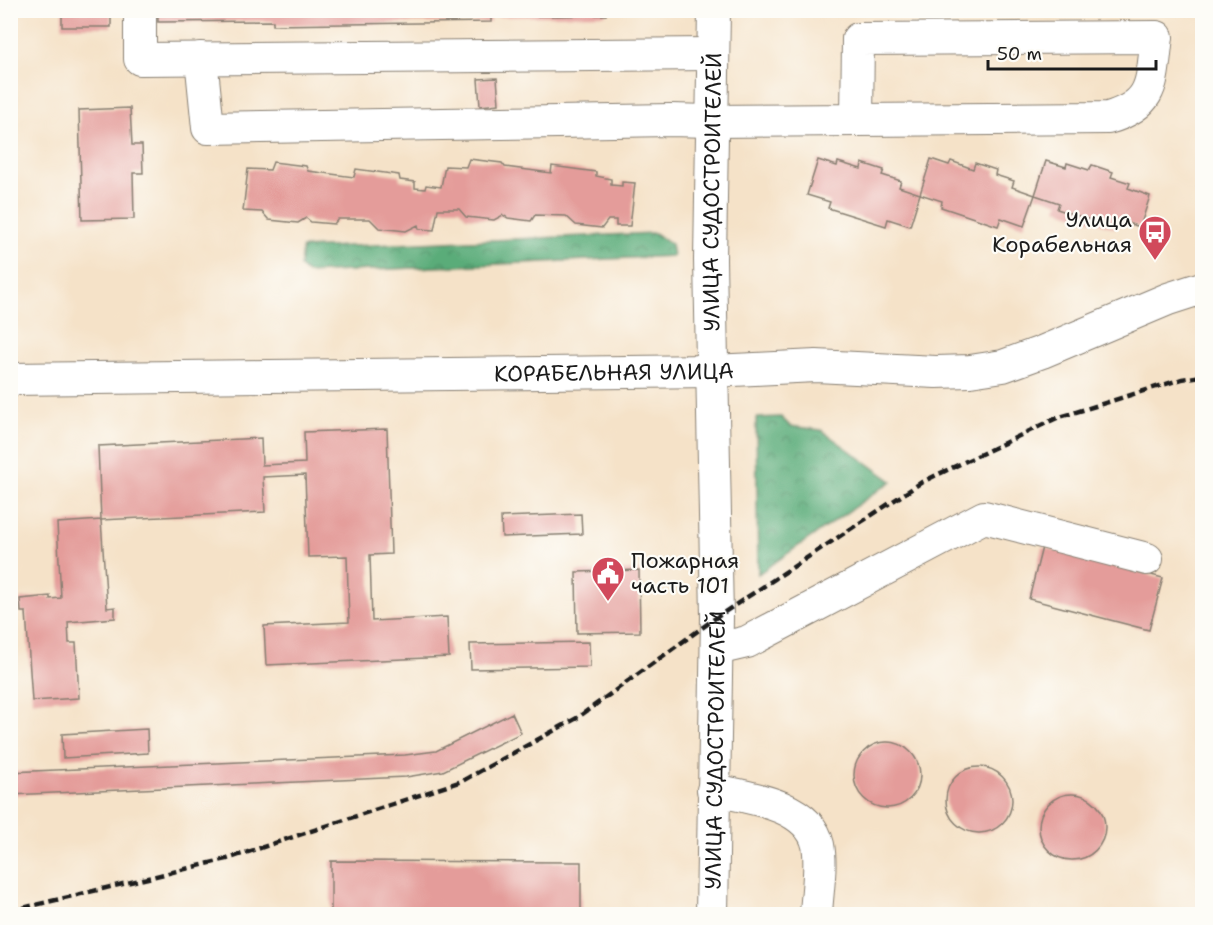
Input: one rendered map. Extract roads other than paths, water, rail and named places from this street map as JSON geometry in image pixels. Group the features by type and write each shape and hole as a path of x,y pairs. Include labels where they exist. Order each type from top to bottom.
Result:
{"street":[{"path":"140,10 140,59 713,54"},
{"name":"УЛИЦА СУДОСТРОИТЕЛЕЙ","path":"712,915 717,649 710,260 714,10"},
{"path":"201,58 208,128 670,120 711,121 857,120 1108,118 1127,112 1142,101 1152,75 1157,38 858,39 857,120"},
{"name":"КОРАБЕЛЬНАЯ УЛИЦА","path":"10,379 712,371 816,366 936,372 970,371 1003,366 1168,299 1203,288"},
{"path":"717,649 747,642 984,517 1147,559"},
{"path":"713,790 744,796 791,811 812,830 818,845 816,915"}],"railway":[{"path":"10,911 227,859 462,781 577,718 717,617 922,482 1057,418 1182,379 1202,376"}],"place":[{"name":"Улица Корабельная","path":"1155,261"},
{"name":"Пожарная часть 101","path":"608,602"}]}
